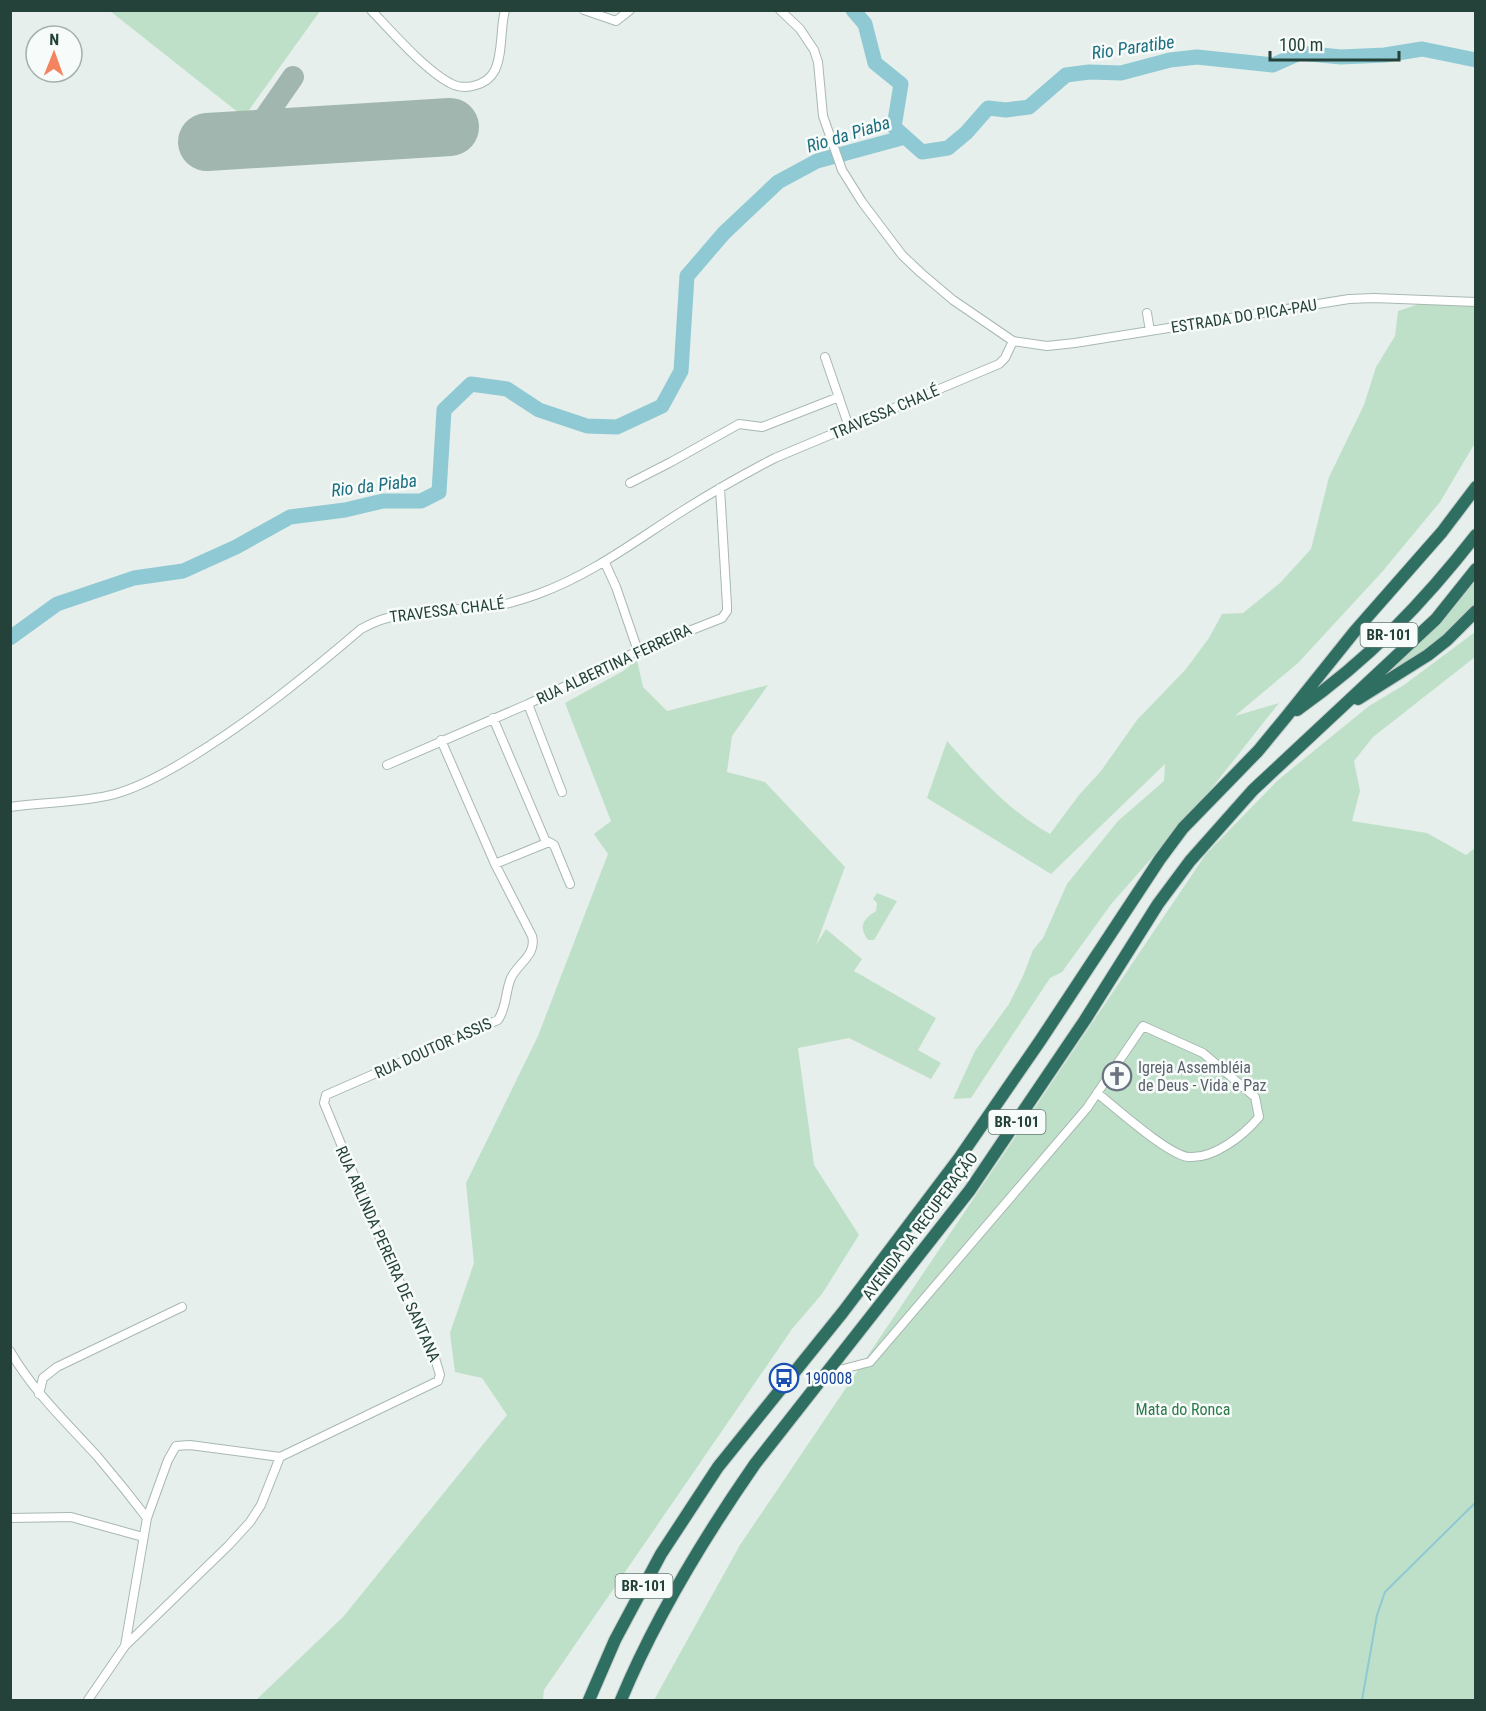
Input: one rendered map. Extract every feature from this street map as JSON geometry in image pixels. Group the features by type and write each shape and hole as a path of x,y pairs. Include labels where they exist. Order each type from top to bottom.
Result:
{"highway":[{"path":"1286,717 1355,631 1442,532 1476,487"},
{"name":"BR-101","path":"589,1701 621,1627 661,1554 711,1478 741,1437 850,1304 960,1157 1040,1041 1136,893 1183,828 1258,751 1286,717 1336,682 1372,651 1422,599 1476,535"},
{"name":"BR-101","path":"1341,708 1436,619 1476,569"},
{"path":"1341,708 1428,655 1476,611"},
{"name":"AVENIDA DA RECUPERAÇÃO","path":"621,1701 644,1648 691,1560 755,1464 970,1190 1085,1020 1158,904 1190,861 1253,789 1341,708"}],"street":[{"path":"371,10 430,68 452,85 463,86 474,86 483,82 495,70 505,10"},
{"path":"584,10 616,21 630,10"},
{"path":"780,10 800,29 814,50 818,62 823,116 832,145 842,170 862,202 902,255 915,267 953,300 1013,341"},
{"name":"ESTRADA DO PICA-PAU","path":"1013,341 1047,346 1349,299 1476,302"},
{"path":"1147,313 1150,331"},
{"name":"TRAVESSA CHALÉ","path":"10,807 81,800 115,794 140,785 233,731 361,629 375,621 411,612 495,606 520,601 542,592 605,563 741,475 775,458 999,364 1005,358 1013,341"},
{"path":"825,357 849,427"},
{"path":"630,483 739,424 762,427 839,397"},
{"name":"RUA ALBERTINA FERREIRA","path":"387,765 528,704 638,651 725,615 727,605 720,488"},
{"path":"605,563 616,587 638,651"},
{"path":"528,704 562,792"},
{"path":"493,718 548,842 554,845 570,884"},
{"path":"441,740 495,864 548,842"},
{"name":"RUA DOUTOR ASSIS","path":"336,1091 498,1020 503,1013 512,977 530,955 533,947 532,936 495,864"},
{"path":"828,1373 870,1362 1087,1108 1097,1093 1143,1026 1203,1053 1256,1097 1259,1117 1245,1133 1208,1155 1187,1158 1170,1150 1097,1093"},
{"name":"RUA ARLINDA PEREIRA DE SANTANA","path":"280,1457 432,1386 438,1381 440,1375 434,1356 386,1253 324,1106 324,1098 336,1091"},
{"path":"39,1394 43,1378 57,1367 182,1307"},
{"path":"10,1351 39,1394 102,1462 147,1518"},
{"path":"88,1701 125,1646 230,1545 250,1522 261,1505 280,1457 181,1444 172,1449 147,1518 125,1646"},
{"path":"10,1518 71,1517 143,1538"}],"green space":[{"path":"110,11 320,11 244,117"},
{"path":"1419,304 1475,306 1475,443 1440,502 1382,572 1298,663 1235,716 1279,703 1196,808 1112,903 1062,972 1050,978 971,1098 953,1099 975,1051 1009,1004 1033,950 1043,938 1067,884 1118,821 1164,781 1165,764 1051,874 927,798 947,741 982,780 1008,804 1050,834 1079,795 1101,771 1137,720 1186,669 1209,638 1222,614 1243,613 1280,583 1311,549 1329,477 1364,405 1376,367 1395,336 1398,311"},
{"path":"1475,576 1475,606 1443,640 1378,683 1421,640"},
{"name":"Mata do Ronca","path":"1475,632 1475,657 1373,737 1354,761 1360,791 1352,821 1427,833 1466,855 1475,848 1475,1700 654,1700 740,1545 1206,854 1278,780 1369,706 1404,685"},
{"path":"637,660 643,687 667,711 768,685 732,736 727,772 765,782 845,867 816,945 826,929 862,959 854,971 936,1018 918,1050 941,1063 931,1079 849,1038 798,1048 814,1165 859,1235 822,1294 792,1329 544,1690 543,1700 256,1700 343,1617 507,1415 482,1378 455,1372 450,1333 474,1263 466,1183 538,1036 608,854 594,834 611,821 565,703 623,671"},
{"path":"877,893 897,901 874,940 868,940 863,931 863,924 876,911 877,903 873,899"}],"waterway":[{"name":"Rio Paratibe","path":"853,10 865,24 875,63 901,84 894,127 922,152 948,148 966,133 988,108 1006,110 1029,107 1066,75 1089,72 1121,73 1170,60 1197,57 1273,65 1300,53 1341,57 1385,55 1422,49 1476,60"},
{"name":"Rio da Piaba","path":"10,638 57,604 134,578 183,571 236,547 290,517 345,510 383,501 421,501 439,492 444,410 471,384 507,389 539,410 587,426 617,427 662,406 681,371 687,276 724,233 778,182 817,161 905,137"},
{"path":"1362,1700 1377,1615 1385,1592 1476,1502"}],"taxiway":[{"path":"258,139 257,129 293,77"}],"runway":[{"path":"207,142 450,127"}],"place":[{"name":"Igreja Assembléia de Deus - Vida e Paz","path":"1117,1076"},
{"name":"190008","path":"784,1378"}]}
